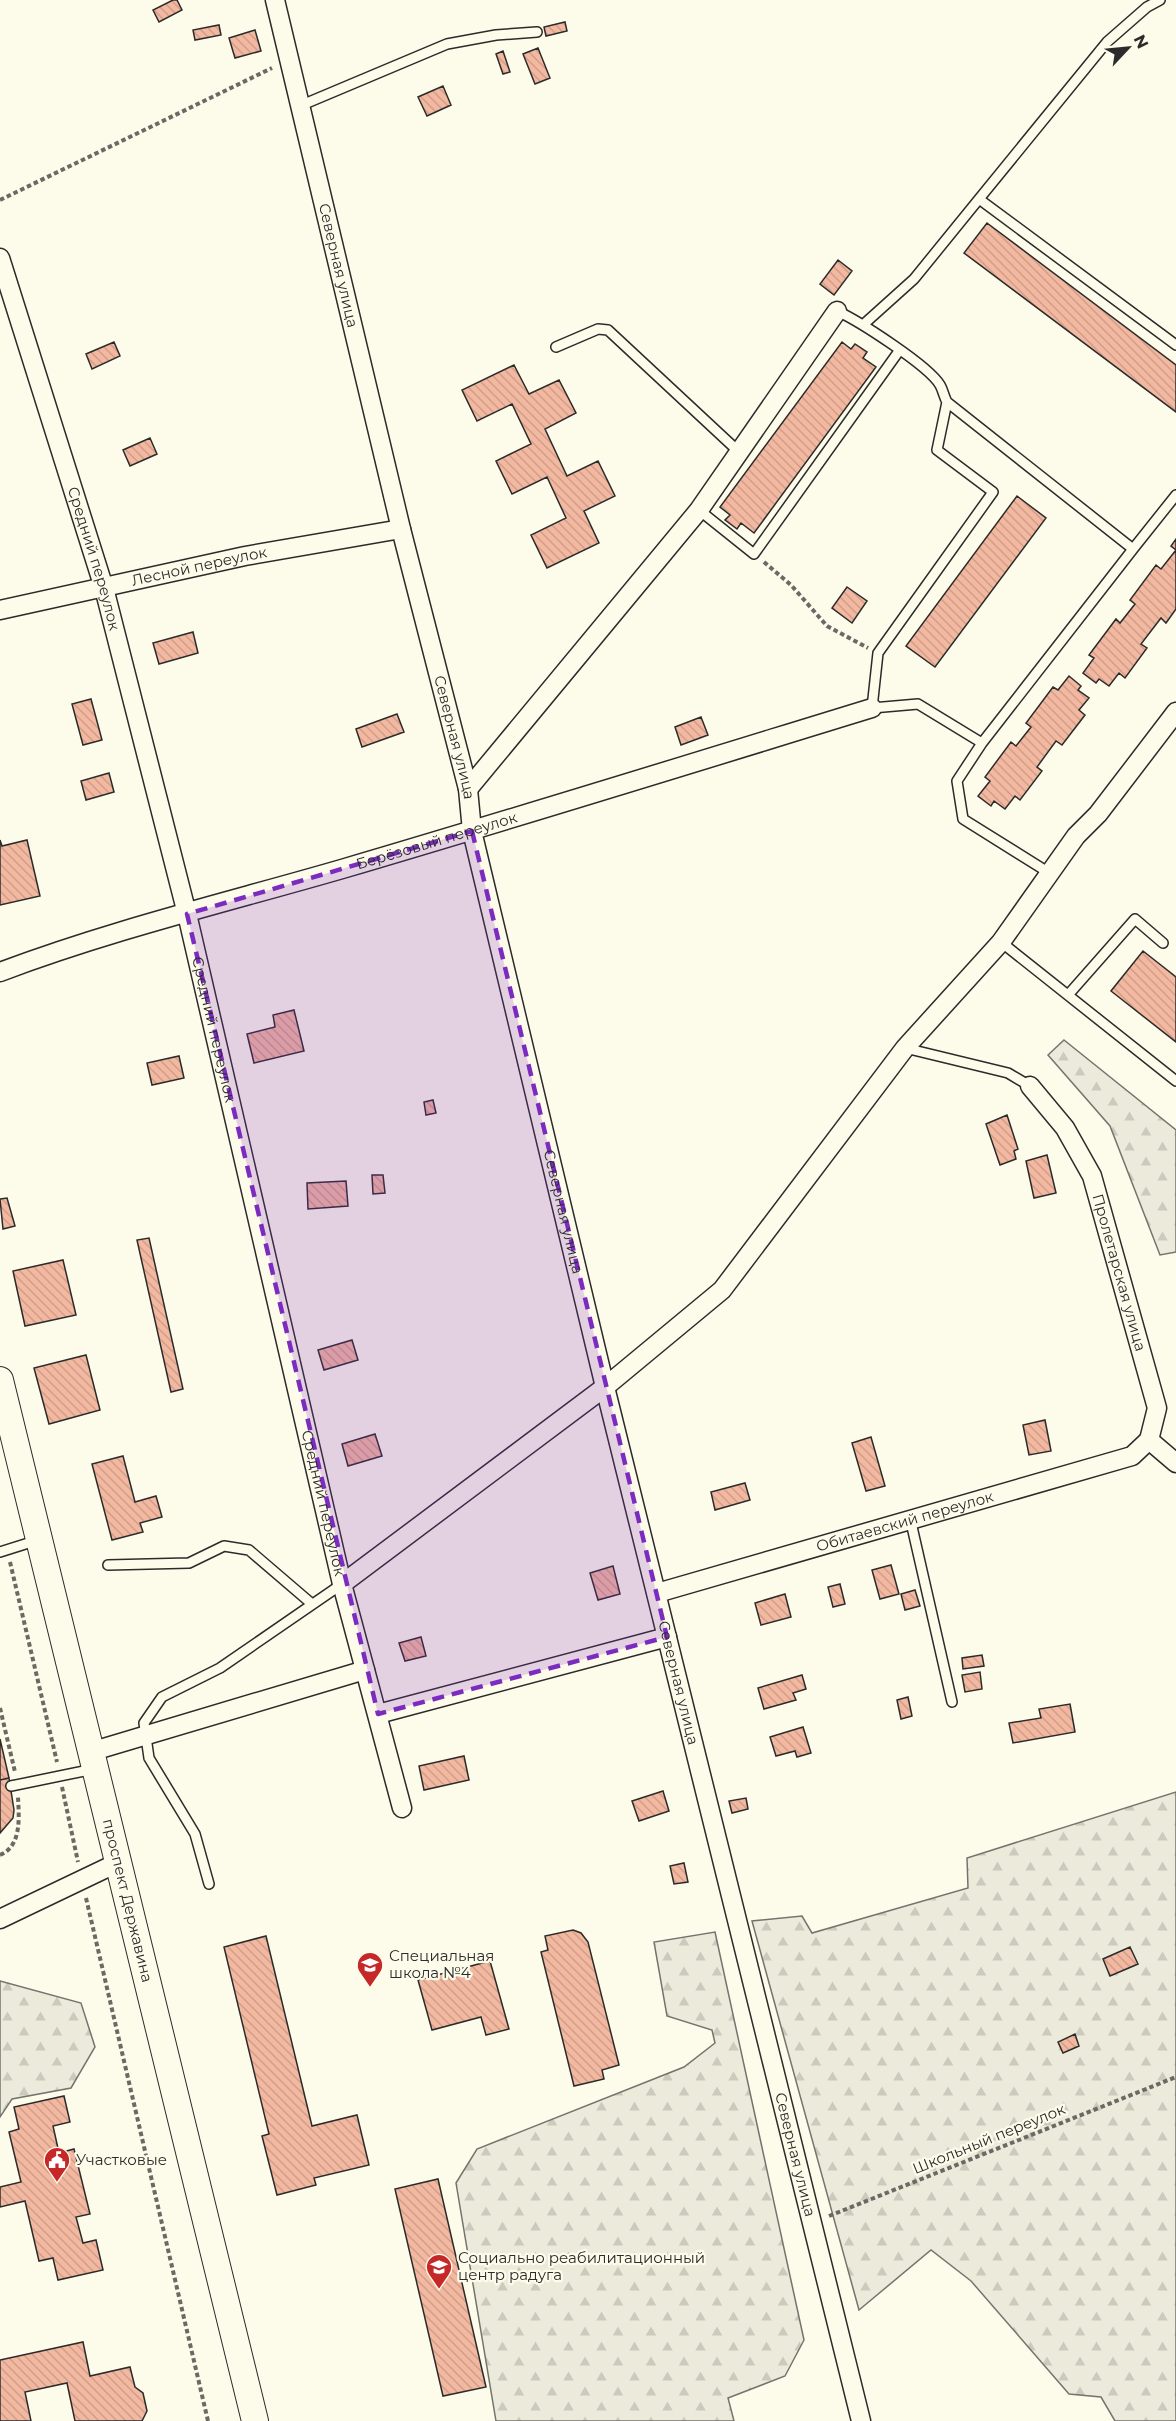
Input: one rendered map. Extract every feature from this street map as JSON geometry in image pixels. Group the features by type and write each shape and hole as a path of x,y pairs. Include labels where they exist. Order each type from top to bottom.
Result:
{"main road":[{"name":"проспект Державина","path":"0,1380 255,2421"}],"street":[{"name":"Северная улица","path":"276,0 401,529 468,789 472,831 605,1387 861,2421"},
{"name":"Средний переулок","path":"0,258 104,588 187,914 342,1584 402,1808"},
{"path":"468,789 699,510 837,311"},
{"name":"Лесной переулок","path":"0,610 245,556 401,529"},
{"name":"Берёзовый переулок","path":"0,972 72,945 472,831 872,708"},
{"path":"342,1584 605,1387 722,1290 905,1048 1001,942 1076,836 1098,814 1176,712"},
{"name":"Пролетарская улица","path":"1030,1086 1065,1128 1092,1176 1157,1408 1149,1440"},
{"path":"1149,1440 1176,1463"},
{"name":"Обитаевский переулок","path":"657,1593 910,1518 1132,1456 1149,1440"},
{"path":"378,1714 667,1637"},
{"path":"92,1760 145,1736 365,1670"},
{"path":"0,1919 117,1863"}],"lane":[{"path":"864,324 914,279 1107,42 1147,7 1160,0"},
{"path":"302,105 447,44 496,34 537,32"},
{"path":"979,199 1176,345"},
{"path":"837,311 864,324 939,383 947,402 1133,549"},
{"path":"556,347 598,329 608,330 738,451"},
{"path":"699,510 754,554 899,351"},
{"path":"947,402 937,450 993,492 878,653 872,708 918,704 982,743"},
{"path":"1051,874 963,819 957,781 982,743 1176,495"},
{"path":"1068,995 1136,919 1163,942"},
{"path":"1001,942 1176,1081"},
{"path":"905,1048 1008,1073 1030,1086"},
{"path":"910,1518 952,1702"},
{"path":"4,1551 38,1540"},
{"path":"108,1565 189,1563 224,1546 249,1550 312,1604"},
{"path":"209,1884 195,1834 149,1758 144,1723 162,1697 220,1668 342,1584"},
{"path":"11,1786 60,1776 92,1760"}],"path":[{"path":"0,200 291,59"},
{"path":"754,554 791,585 827,627 878,653"},
{"path":"4,1551 60,1776 79,1865"},
{"path":"86,1895 208,2421"},
{"name":"Школьный переулок","path":"812,2223 1176,2077"}],"highlighted area":[{"path":"472,831 667,1637 378,1714 187,914"}],"green space":[{"path":"1064,1040 1176,1130 1176,1252 1160,1255 1110,1126 1048,1055"},
{"path":"1176,1792 1176,2421 1115,2421 1101,2397 1069,2394 971,2281 931,2250 859,2310 752,1921 802,1916 812,1933 968,1888 967,1858"},
{"path":"715,1932 804,2340 785,2376 728,2398 734,2421 496,2421 456,2183 477,2149 684,2067 715,2043 712,2030 667,2016 654,1942"},
{"path":"0,1981 81,2003 95,2047 71,2088 12,2099 0,2117"}],"building":[{"path":"177,0 182,10 159,22 153,10"},
{"path":"565,22 567,31 546,36 544,27"},
{"path":"219,25 221,35 195,40 193,30"},
{"path":"255,30 261,51 235,58 229,38"},
{"path":"538,48 550,78 535,84 523,54"},
{"path":"503,51 510,72 503,74 496,54"},
{"path":"443,86 451,105 427,116 418,97"},
{"path":"987,223 1176,365 1176,412 964,253"},
{"path":"838,260 852,271 834,295 820,284"},
{"path":"114,342 120,356 92,369 86,354"},
{"path":"842,342 851,349 855,344 867,352 863,358 876,367 754,533 741,523 737,529 725,520 730,515 720,507"},
{"path":"514,365 529,394 559,380 576,413 545,429 567,476 598,461 615,496 584,511 599,543 547,568 531,535 566,518 547,477 512,494 496,461 531,444 512,404 477,421 462,390"},
{"path":"150,438 157,454 130,466 123,450"},
{"path":"1017,496 1046,518 935,667 906,646"},
{"path":"1176,539 1176,550 1171,546"},
{"path":"1176,550 1176,609 1166,623 1161,618 1141,644 1147,648 1125,678 1119,673 1109,686 1099,679 1096,683 1083,673 1094,658 1089,655 1116,619 1120,623 1135,604 1130,600 1156,565 1161,569"},
{"path":"847,587 867,601 852,623 832,608"},
{"path":"193,632 198,653 159,664 153,643"},
{"path":"1069,676 1081,686 1078,690 1089,698 1079,710 1085,715 1062,745 1056,741 1037,767 1042,771 1020,800 1015,796 1005,809 994,801 991,806 978,796 990,781 985,777 1011,742 1016,746 1031,727 1026,723 1053,687 1058,690"},
{"path":"91,699 102,740 83,745 72,704"},
{"path":"397,714 404,732 362,747 356,729"},
{"path":"701,717 708,735 681,745 675,727"},
{"path":"109,773 114,792 86,800 81,781"},
{"path":"0,840 2,846 27,840 40,896 0,905"},
{"path":"1143,951 1176,977 1176,1042 1111,991"},
{"path":"294,1010 304,1051 254,1063 247,1034 275,1027 273,1015"},
{"path":"179,1056 184,1078 152,1085 147,1063"},
{"path":"433,1100 436,1113 426,1115 424,1102"},
{"path":"1007,1115 1018,1149 1014,1151 1016,1159 1000,1165 986,1124"},
{"path":"1047,1155 1056,1193 1034,1198 1026,1161"},
{"path":"372,1175 383,1175 385,1193 373,1194"},
{"path":"346,1181 348,1206 308,1209 307,1183"},
{"path":"7,1198 15,1226 3,1229 0,1199"},
{"path":"149,1238 183,1389 171,1392 137,1240"},
{"path":"63,1260 76,1315 25,1326 13,1271"},
{"path":"352,1340 358,1360 324,1370 318,1350"},
{"path":"86,1355 100,1410 49,1424 34,1368"},
{"path":"1045,1420 1051,1451 1029,1455 1023,1425"},
{"path":"375,1434 382,1456 348,1466 342,1444"},
{"path":"871,1437 885,1486 866,1491 852,1443"},
{"path":"123,1456 135,1502 156,1496 162,1517 140,1523 143,1532 112,1540 92,1464"},
{"path":"745,1483 750,1500 715,1510 711,1492"},
{"path":"891,1565 899,1594 880,1599 872,1570"},
{"path":"613,1566 620,1594 598,1600 590,1573"},
{"path":"840,1584 845,1604 833,1607 828,1587"},
{"path":"915,1590 920,1606 905,1610 901,1594"},
{"path":"785,1594 791,1617 761,1625 755,1603"},
{"path":"421,1637 426,1656 405,1661 399,1643"},
{"path":"982,1655 984,1666 963,1669 962,1658"},
{"path":"980,1672 982,1689 965,1692 962,1675"},
{"path":"802,1675 806,1689 793,1693 796,1700 764,1709 758,1688"},
{"path":"908,1697 912,1716 901,1719 897,1700"},
{"path":"1070,1704 1075,1732 1013,1743 1009,1723 1041,1718 1039,1709"},
{"path":"803,1727 811,1753 797,1757 795,1751 776,1756 770,1737"},
{"path":"0,1739 9,1778 0,1780"},
{"path":"464,1756 469,1780 424,1790 419,1766"},
{"path":"9,1778 13,1818 0,1833 0,1780"},
{"path":"663,1791 669,1811 639,1821 632,1801"},
{"path":"746,1798 748,1809 732,1813 729,1801"},
{"path":"684,1863 688,1882 674,1884 670,1866"},
{"path":"573,1930 581,1933 588,1942 619,2065 602,2070 604,2079 574,2086 541,1952 548,1950 545,1936"},
{"path":"266,1936 312,2126 357,2115 369,2165 314,2178 316,2185 277,2195 262,2136 269,2134 224,1947"},
{"path":"1130,1947 1138,1964 1110,1976 1103,1959"},
{"path":"490,1961 509,2029 486,2035 481,2017 432,2030 418,1980"},
{"path":"1075,2034 1079,2046 1063,2053 1058,2042"},
{"path":"64,2096 70,2122 53,2126 59,2153 74,2149 90,2214 76,2217 83,2243 96,2240 103,2270 58,2280 53,2258 39,2261 25,2201 0,2207 0,2187 21,2182 9,2132 19,2129 14,2107"},
{"path":"438,2179 486,2387 443,2396 395,2189"},
{"path":"83,2342 90,2376 130,2367 135,2387 143,2393 147,2411 142,2421 75,2421 67,2383 25,2392 31,2421 0,2421 0,2360"}],"place":[{"name":"Специальная школа №4","path":"370,1988"},
{"name":"Участковые","path":"57,2183"},
{"name":"Социально реабилитационный центр радуга","path":"439,2290"}]}
